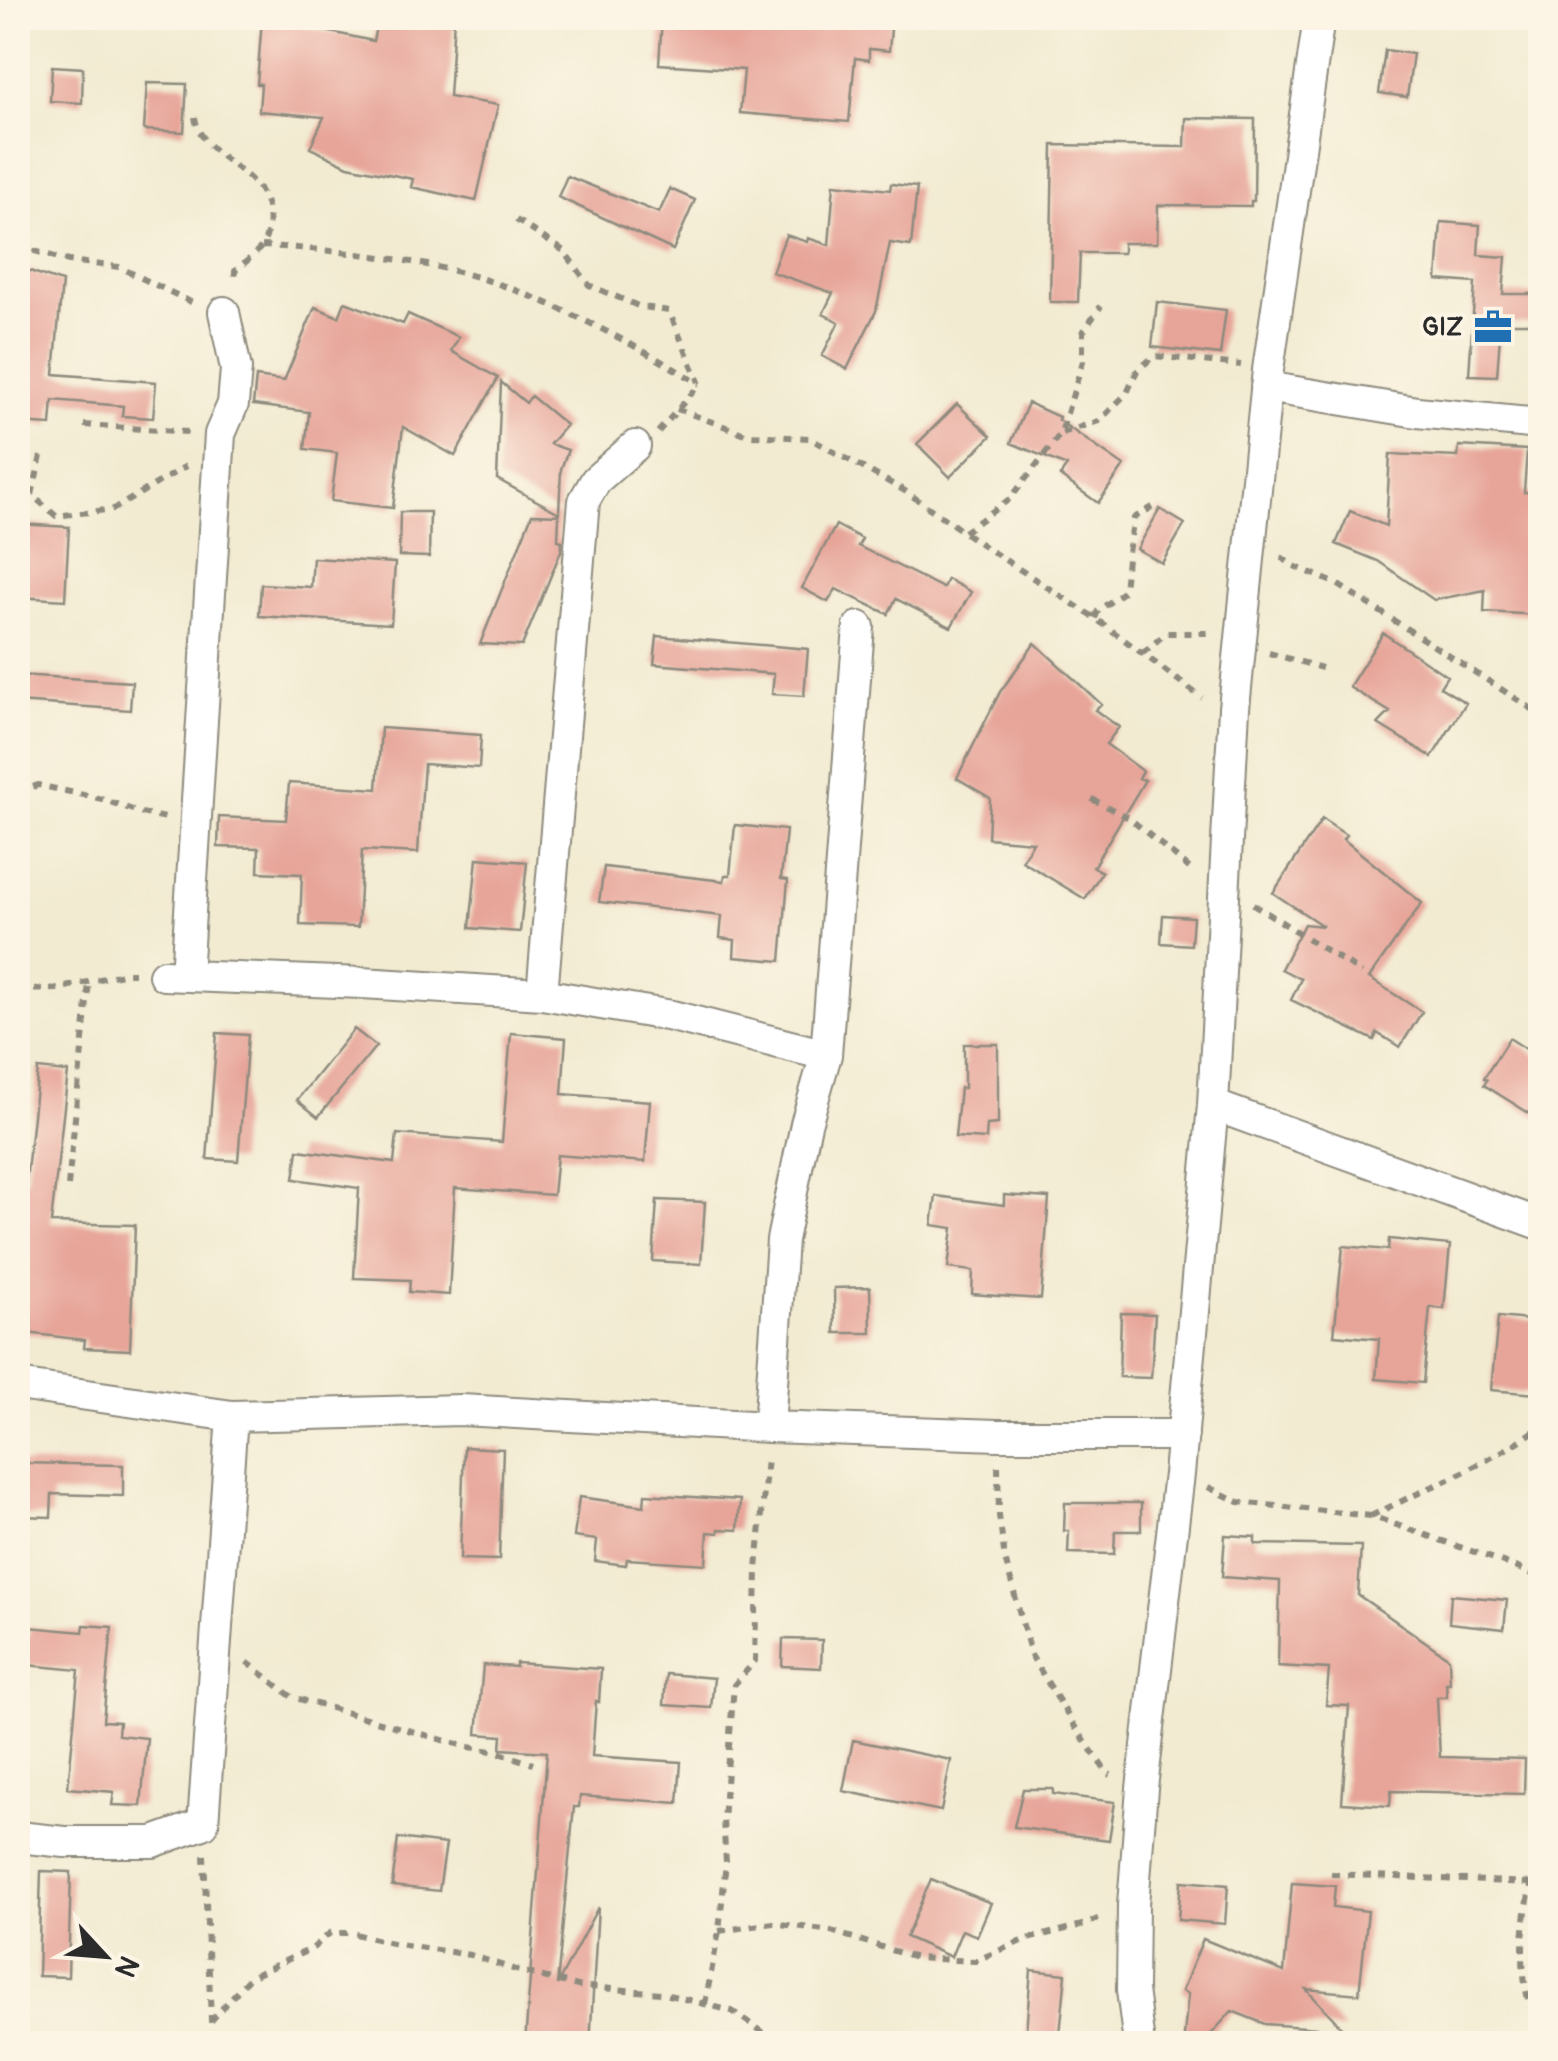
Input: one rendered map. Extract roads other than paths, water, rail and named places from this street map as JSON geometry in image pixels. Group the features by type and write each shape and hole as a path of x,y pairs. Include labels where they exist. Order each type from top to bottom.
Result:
{"street":[{"path":"1139,2044 1132,1990 1133,1905 1214,1105 1233,721 1267,378 1318,18"},
{"path":"224,312 236,370 233,404 220,438 196,816 175,975 542,994 672,1016 826,1055"},
{"path":"1267,378 1416,412 1540,424"},
{"path":"542,994 584,501 596,480 635,446"},
{"path":"770,1427 782,1240 806,1124 826,1055 859,627"},
{"path":"1214,1105 1540,1224"},
{"path":"18,1385 232,1416 461,1410 770,1427 998,1435 1182,1436"},
{"path":"18,1837 65,1842 153,1842 203,1824 232,1416"}],"place":[{"name":"GIZ","path":"1493,327"}]}
